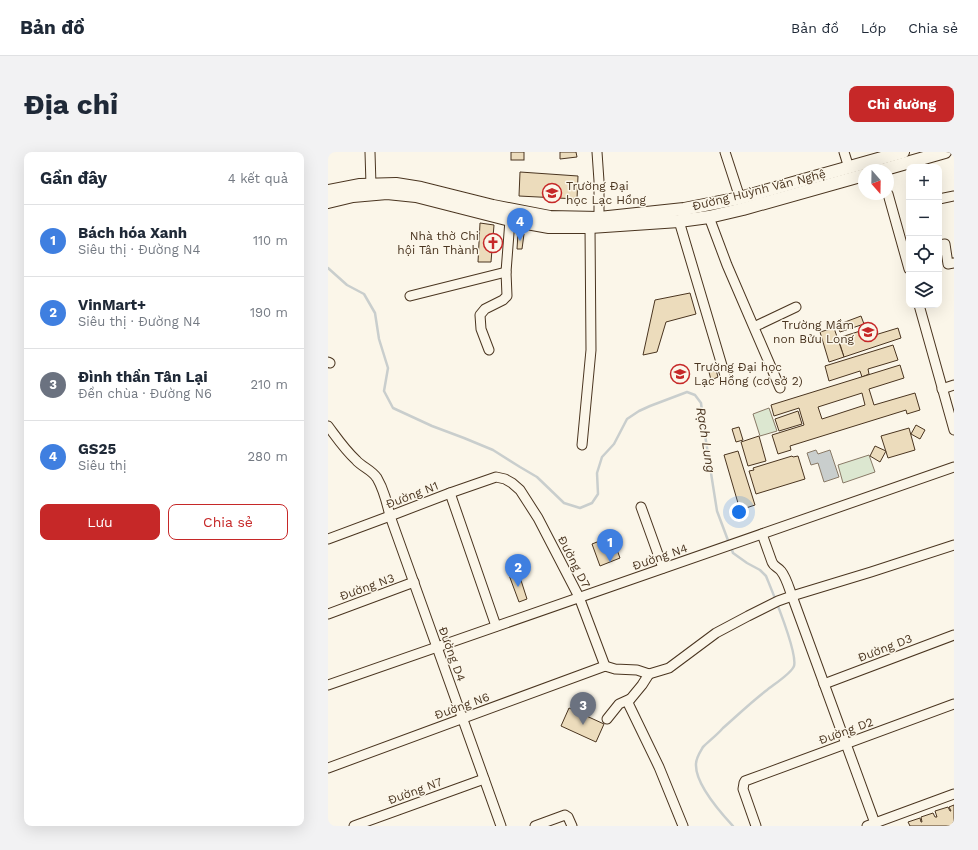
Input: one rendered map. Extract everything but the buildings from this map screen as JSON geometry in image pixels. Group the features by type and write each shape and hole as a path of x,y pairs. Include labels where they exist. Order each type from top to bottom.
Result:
{"main road":[{"name":"Đường Huỳnh Văn Nghệ","path":"883,164 903,152"},
{"name":"Đường Huỳnh Văn Nghệ","path":"889,164 945,152"},
{"name":"Đường Huỳnh Văn Nghệ","path":"328,191 360,185 396,184 421,188 550,222 684,209 740,198 849,168 858,167"},
{"name":"Đường Huỳnh Văn Nghệ","path":"328,202 354,196 387,193 416,196 510,220 550,222 590,228 679,221 709,217 858,177"}],"street":[{"path":"370,152 371,185"},
{"path":"597,152 599,181 598,218"},
{"path":"725,152 740,198"},
{"path":"844,152 849,168"},
{"path":"942,198 954,196"},
{"path":"890,200 906,248"},
{"path":"709,217 780,388"},
{"path":"489,350 481,329 480,315 485,308 504,300 507,296 506,272 510,220"},
{"path":"679,221 726,379"},
{"path":"582,445 591,350 590,228"},
{"path":"942,244 945,244 948,264 954,263"},
{"path":"410,296 506,272"},
{"path":"758,325 796,307"},
{"path":"920,308 954,430"},
{"path":"749,315 758,325 771,350"},
{"path":"942,389 954,385"},
{"name":"Đường D4","path":"328,426 356,461 372,472 383,489 390,516 501,826"},
{"name":"Đường N4","path":"328,684 954,467"},
{"name":"Đường N1","path":"328,538 496,477 504,479"},
{"name":"Đường D7","path":"504,479 512,483 520,490 538,518 579,597 605,666"},
{"path":"450,493 496,626"},
{"path":"640,507 663,568"},
{"path":"762,534 772,562 774,566 779,568 783,574 792,596 846,743 873,825 954,794"},
{"path":"605,666 614,669 637,670 649,674 669,668 716,633 775,602 954,545"},
{"name":"Đường N3","path":"328,614 414,582"},
{"name":"Đường D3","path":"824,684 954,635"},
{"name":"Đường N6","path":"328,768 605,666"},
{"path":"607,718 619,704 630,699 649,674"},
{"path":"630,699 628,702 629,706 659,768 683,826"},
{"name":"Đường D2","path":"756,826 743,789 746,781 954,704"},
{"name":"Đường N7","path":"354,826 484,779"},
{"path":"535,826 565,815 568,817 572,826"}],"green space":[{"path":"769,408 777,431 760,436 753,414"},
{"path":"869,455 875,472 843,483 838,465"}],"shaded area":[{"path":"816,450 818,454 830,450 839,477 824,482 818,463 811,465 807,453"}],"waterway":[{"name":"Rạch Lung","path":"328,268 347,285 364,294 375,313 379,339 388,368 384,391 393,408 432,426 493,450 537,477 564,503 580,508 592,503 598,494 597,473 602,457 614,444 627,419 650,406 687,392 695,395 701,403 717,511 729,543"},
{"name":"Rạch Lung","path":"731,547 733,553 760,570 766,576 784,621 794,659 793,669 755,699 723,728 703,747 697,757 697,772 704,788 715,805 733,826"}],"place":[{"name":"Trường Đại học Lạc Hồng","path":"552,193"},
{"name":"GS25","path":"520,241"},
{"name":"Nhà thờ Chi hội Tân Thành","path":"493,243"},
{"name":"Trường Mầm non Bửu Long","path":"868,332"},
{"name":"Trường Đại học Lạc Hồng (cơ sở 2)","path":"680,374"},
{"name":"Bách hóa Xanh","path":"610,562"},
{"name":"VinMart+","path":"518,587"},
{"name":"Đình thần Tân Lại","path":"583,725"}]}
